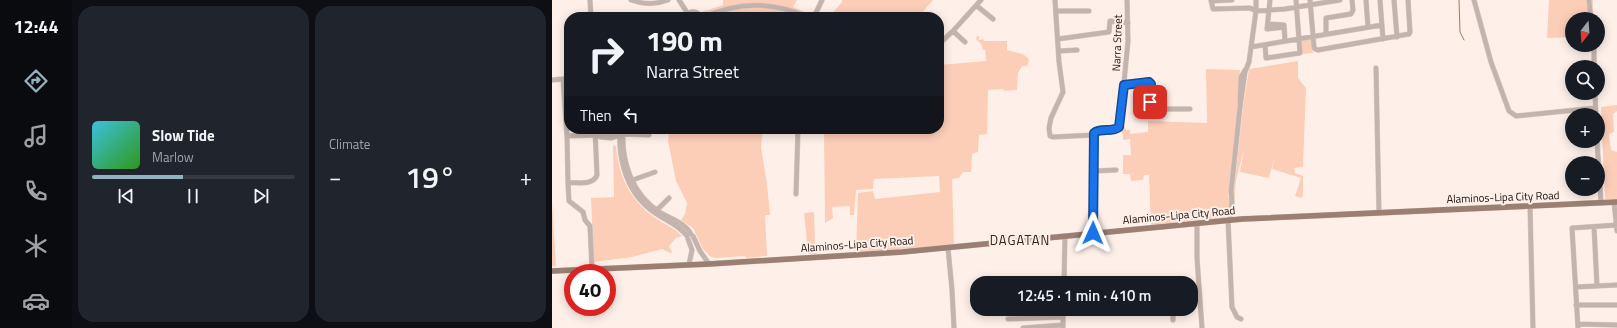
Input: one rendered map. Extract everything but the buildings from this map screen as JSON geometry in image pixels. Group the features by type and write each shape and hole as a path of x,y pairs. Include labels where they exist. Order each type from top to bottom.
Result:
{"main road":[{"name":"Alaminos-Lipa City Road","path":"616,268 709,264 948,248 1229,220 1615,202"},
{"name":"Alaminos-Lipa City Road","path":"552,271 564,270"}],"street":[{"path":"590,0 591,12"},
{"path":"631,0 649,4 661,3 668,0"},
{"path":"678,0 685,12"},
{"path":"816,12 822,0"},
{"path":"944,39 981,0"},
{"path":"1055,0 1063,92 1061,100 1051,118 1049,128 1050,136 1093,135 1093,233"},
{"name":"Narra Street","path":"1093,135 1099,130 1115,130 1119,127 1128,52 1127,0"},
{"path":"1232,0 1211,0 1213,10 1250,8 1256,11 1296,8 1313,2 1340,0"},
{"path":"1241,319 1237,317 1232,307 1229,220 1240,107 1251,47 1256,0"},
{"path":"1270,0 1268,24 1282,24 1284,27 1285,41"},
{"path":"1265,45 1266,58 1299,53 1296,0"},
{"path":"1326,34 1326,18 1351,14 1353,10 1352,0"},
{"path":"1366,0 1368,27"},
{"path":"1380,0 1383,39"},
{"path":"1394,0 1397,37"},
{"path":"1313,2 1312,36 1314,48 1318,50 1408,34 1410,32 1408,0"},
{"path":"1474,0 1491,62 1509,111 1516,116 1565,111"},
{"path":"1589,0 1590,12"},
{"path":"718,12 755,4 782,7 794,12"},
{"path":"977,6 993,19"},
{"path":"1056,11 1089,11"},
{"path":"1058,39 1109,32 1110,21 1128,23"},
{"path":"1251,47 1382,25"},
{"path":"953,31 965,42"},
{"path":"1059,51 1077,50"},
{"path":"1376,68 1379,212"},
{"path":"552,80 563,79 564,98"},
{"path":"1124,85 1148,81 1151,83 1150,95 1152,106 1159,108 1190,109"},
{"path":"1595,100 1595,108"},
{"path":"592,264 590,226 585,220 583,212 569,201 566,136 599,134"},
{"path":"649,135 621,134 624,157 630,181 656,212 682,224 690,238 709,264"},
{"path":"796,194 798,134"},
{"path":"568,183 590,182 595,179 597,175 596,135"},
{"path":"1597,148 1601,202"},
{"path":"1094,171 1116,170"},
{"path":"630,181 655,172"},
{"path":"656,212 669,198"},
{"path":"1615,202 1617,231"},
{"path":"1530,206 1533,328"},
{"path":"1197,223 1199,292 1202,328"},
{"path":"1617,225 1572,228 1578,326 1617,325"},
{"path":"1594,227 1597,286"},
{"path":"1064,276 1065,236"},
{"path":"689,264 692,253 690,238"},
{"path":"948,248 954,328"},
{"path":"1576,287 1617,285"},
{"path":"1576,305 1617,305"},
{"path":"1174,316 1174,320"},
{"path":"1008,319 1063,317 1063,327 1023,328"}],"shaded area":[{"path":"723,0 797,0 793,7 805,12 702,12 723,5"},
{"path":"842,0 933,0 922,12 833,12"},
{"path":"1549,0 1593,0 1592,12 1565,12 1565,37 1547,38"},
{"path":"977,36 979,36 979,40 983,38 984,41 1007,41 1007,50 1022,54 1029,60 1027,66 1022,66 1018,73 1017,90 988,90 987,134 979,135 978,152 972,154 971,172 963,172 959,178 952,179 954,245 857,252 858,193 873,191 875,199 940,192 939,176 874,179 873,189 856,190 854,215 850,215 850,206 832,207 833,218 825,223 824,134 944,134 944,65 986,61 985,50 983,50 981,44 976,39"},
{"path":"1311,39 1313,53 1302,54 1301,40"},
{"path":"1298,61 1298,78 1306,88 1303,167 1294,168 1295,173 1303,176 1303,196 1301,198 1295,196 1301,178 1272,169 1275,155 1269,178 1240,172 1244,149 1236,181 1233,216 1234,191 1243,106 1249,69"},
{"path":"1206,69 1240,70 1238,96 1239,105 1228,196 1230,200 1229,215 1224,218 1208,219 1206,215 1204,216 1204,219 1151,225 1149,175 1144,175 1143,180 1131,181 1130,174 1123,174 1123,155 1131,155 1130,139 1123,140 1123,134 1119,131 1125,127 1126,130 1130,130 1130,134 1148,132 1148,121 1207,123"},
{"path":"1617,105 1617,111 1613,114 1614,132 1609,134 1611,150 1617,152 1617,199 1605,199 1605,156 1603,156 1603,148 1605,148 1605,108 1601,107"},
{"path":"669,134 762,134 761,147 770,215 765,215 767,256 747,258 744,256 716,258 711,257 703,249 693,228 681,220 685,214 687,203 676,181 668,141"},
{"path":"613,145 616,146 619,167 623,177 638,203 657,219 676,230 682,236 676,238 669,246 672,252 670,253 662,249 632,257 594,262 591,198 614,197"},
{"path":"552,202 556,266 552,266"},
{"path":"814,212 815,245 817,254 808,254 804,213"}],"waterway":[{"path":"1459,0 1460,32 1464,40"}],"district":[{"name":"DAGATAN","path":"1020,240"}],"route":[{"path":"1093,233 1093,135 1099,130 1115,130 1119,127 1121,121 1124,85 1147,81 1150,82 1150,102"}]}
